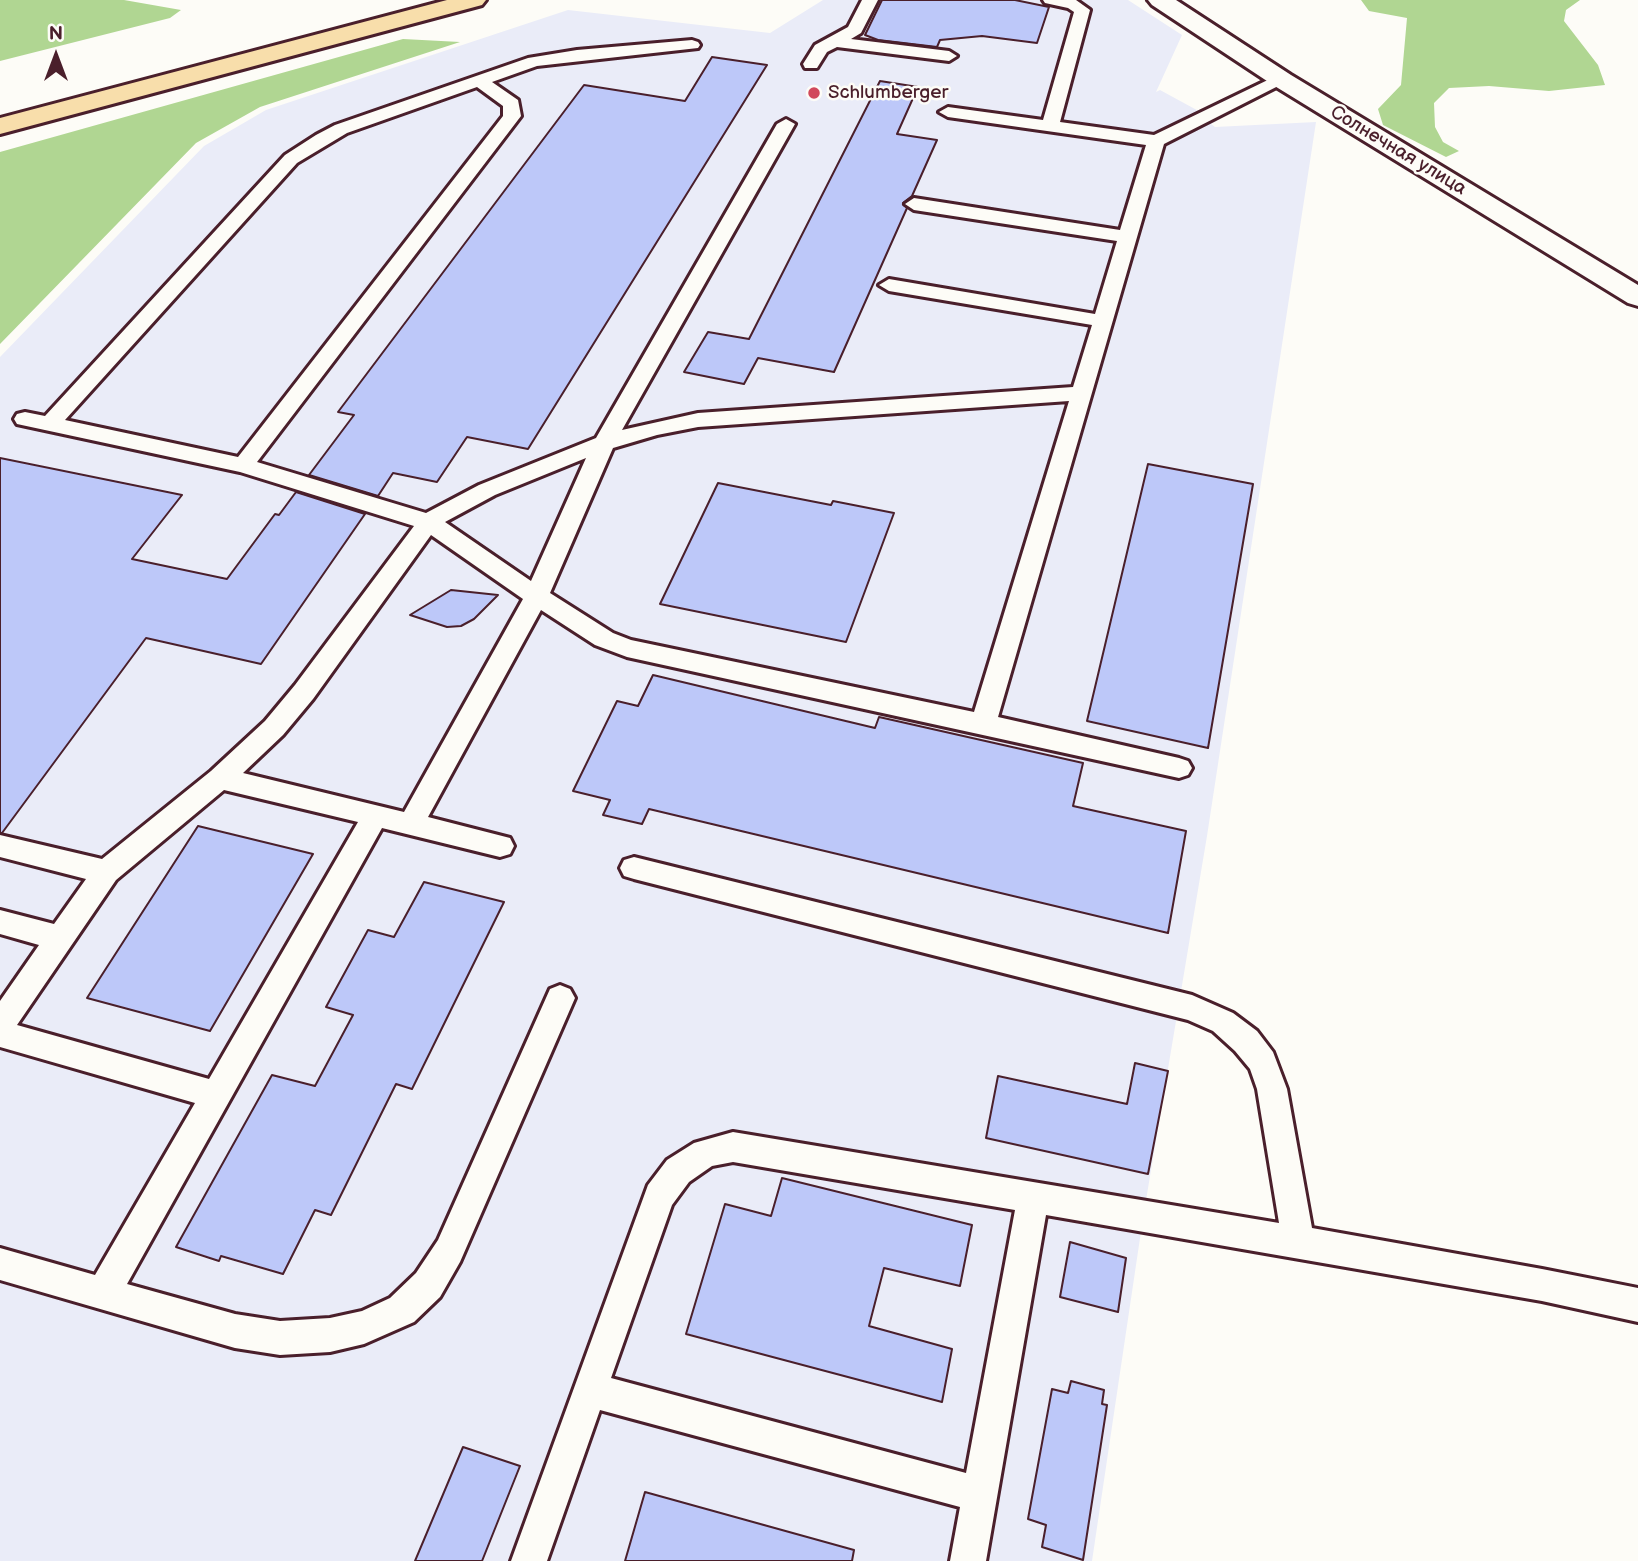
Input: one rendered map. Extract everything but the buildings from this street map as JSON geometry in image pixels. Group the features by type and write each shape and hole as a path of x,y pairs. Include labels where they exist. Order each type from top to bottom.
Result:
{"main road":[{"path":"0,126 474,0"}],"street":[{"name":"Солнечная улица","path":"1160,0 1282,80 1638,297"}],"lane":[{"path":"811,64 821,50 855,30 870,0"},
{"path":"1050,126 1082,14 1082,10 1073,4 1051,0"},
{"path":"836,42 948,56"},
{"path":"50,424 291,159 341,129 554,57 692,45"},
{"path":"948,112 1156,141 1282,80"},
{"path":"243,465 512,116 512,104 479,81"},
{"path":"410,825 537,595 604,443 786,124"},
{"path":"983,724 1156,141"},
{"path":"915,204 1128,237"},
{"path":"889,285 1103,321"},
{"path":"0,1025 106,872 220,778 274,728 304,692 429,522 461,502 604,443 655,428 698,420 1082,393"},
{"path":"24,419 243,465 429,522 485,563 604,639 626,648 1179,768"},
{"path":"220,778 500,846"},
{"path":"102,1295 375,817"},
{"path":"0,846 106,872"},
{"path":"634,868 1192,1008 1223,1022 1246,1041 1262,1062 1272,1089 1298,1242"},
{"path":"0,922 60,938"},
{"path":"0,1264 235,1331 280,1338 330,1335 353,1330 401,1310 428,1284 449,1251 560,998"},
{"path":"0,1034 216,1095"},
{"path":"530,1561 659,1196 678,1171 705,1153 733,1147 1542,1284 1638,1305"},
{"path":"968,1561 1033,1199"},
{"path":"590,1390 980,1495"}],"shaded area":[{"path":"823,0 1128,0 1182,35 1156,92 1160,90 1217,121 1211,124 1215,127 1316,122 1207,836 1143,1218 1092,1561 0,1561 0,357 204,146 266,110 568,10 770,33"}],"green space":[{"path":"0,0 124,0 181,10 170,18 0,61"},
{"path":"1361,0 1580,0 1566,10 1564,21 1598,65 1605,85 1549,91 1489,86 1449,88 1434,103 1435,127 1443,142 1459,151 1446,157 1383,125 1378,109 1401,85 1407,18 1369,11"},
{"path":"403,39 460,42 260,107 196,143 0,344 0,152"}],"place":[{"name":"Schlumberger","path":"814,93"}]}
